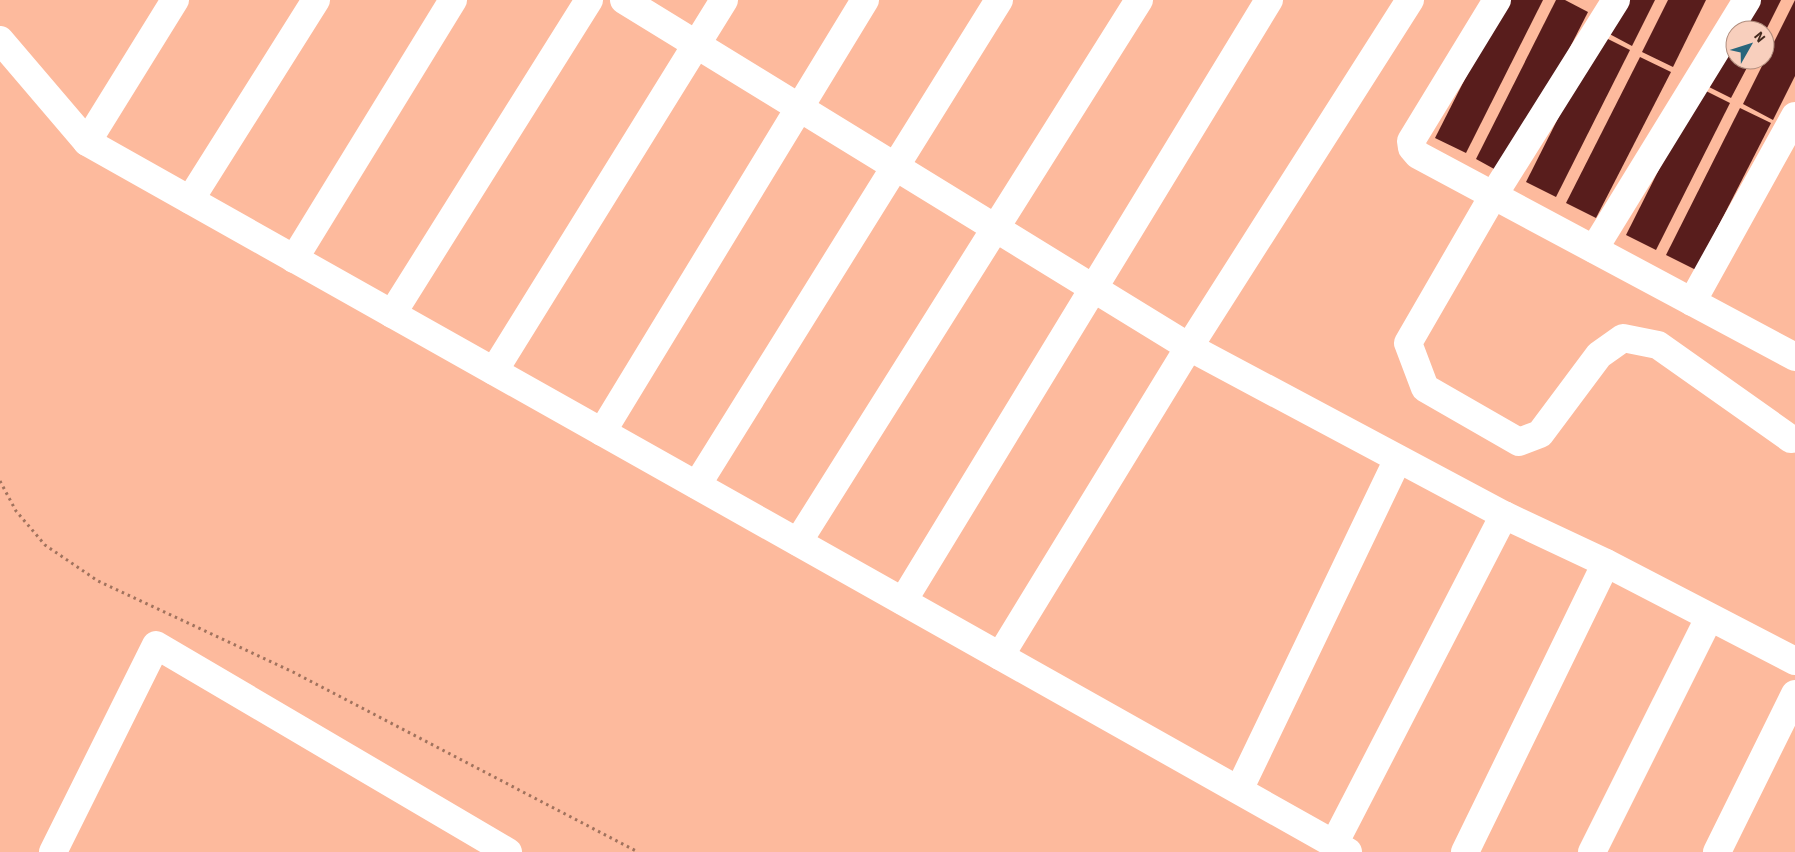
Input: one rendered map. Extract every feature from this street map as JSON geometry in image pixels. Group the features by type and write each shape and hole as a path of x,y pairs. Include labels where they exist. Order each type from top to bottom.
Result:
{"street":[{"path":"87,142 175,0"},
{"path":"190,200 316,0"},
{"path":"294,259 453,0"},
{"path":"392,314 589,0"},
{"path":"624,0 1189,347 1504,515 1606,563 1795,661"},
{"path":"494,371 724,0"},
{"path":"602,432 865,0"},
{"path":"697,485 999,0"},
{"path":"798,542 1139,0"},
{"path":"903,601 1269,0"},
{"path":"1000,656 1189,347 1410,0"},
{"path":"1497,0 1411,141 1412,148 1418,155 1493,196 1795,357"},
{"path":"1594,249 1747,0"},
{"path":"1607,3 1408,343 1425,388 1519,442 1540,434 1599,355 1624,338 1658,345 1791,439"},
{"path":"0,40 87,142 1341,848 1504,515"},
{"path":"1692,302 1795,116"},
{"path":"1239,790 1398,459"},
{"path":"1465,852 1606,563"},
{"path":"1592,852 1709,618"},
{"path":"54,852 156,645 508,852"},
{"path":"1717,852 1795,694"}],"path":[{"path":"0,481 16,510 45,545 98,581 293,672 638,852"}],"building":[{"path":"1505,0 1543,0 1466,153 1435,138"},
{"path":"1556,0 1565,0 1588,12 1505,175 1476,159"},
{"path":"1617,0 1655,0 1632,46 1602,30"},
{"path":"1668,0 1706,0 1673,67 1642,52"},
{"path":"1743,0 1781,0 1771,20 1733,20"},
{"path":"1795,0 1795,76 1773,120 1743,104 1760,70 1775,70 1775,40"},
{"path":"1600,35 1630,50 1556,197 1526,182"},
{"path":"1725,36 1725,70 1746,70 1731,98 1701,83"},
{"path":"1640,57 1671,72 1596,218 1566,203"},
{"path":"1700,88 1730,103 1656,250 1626,235"},
{"path":"1740,108 1771,123 1696,270 1666,255"}]}
